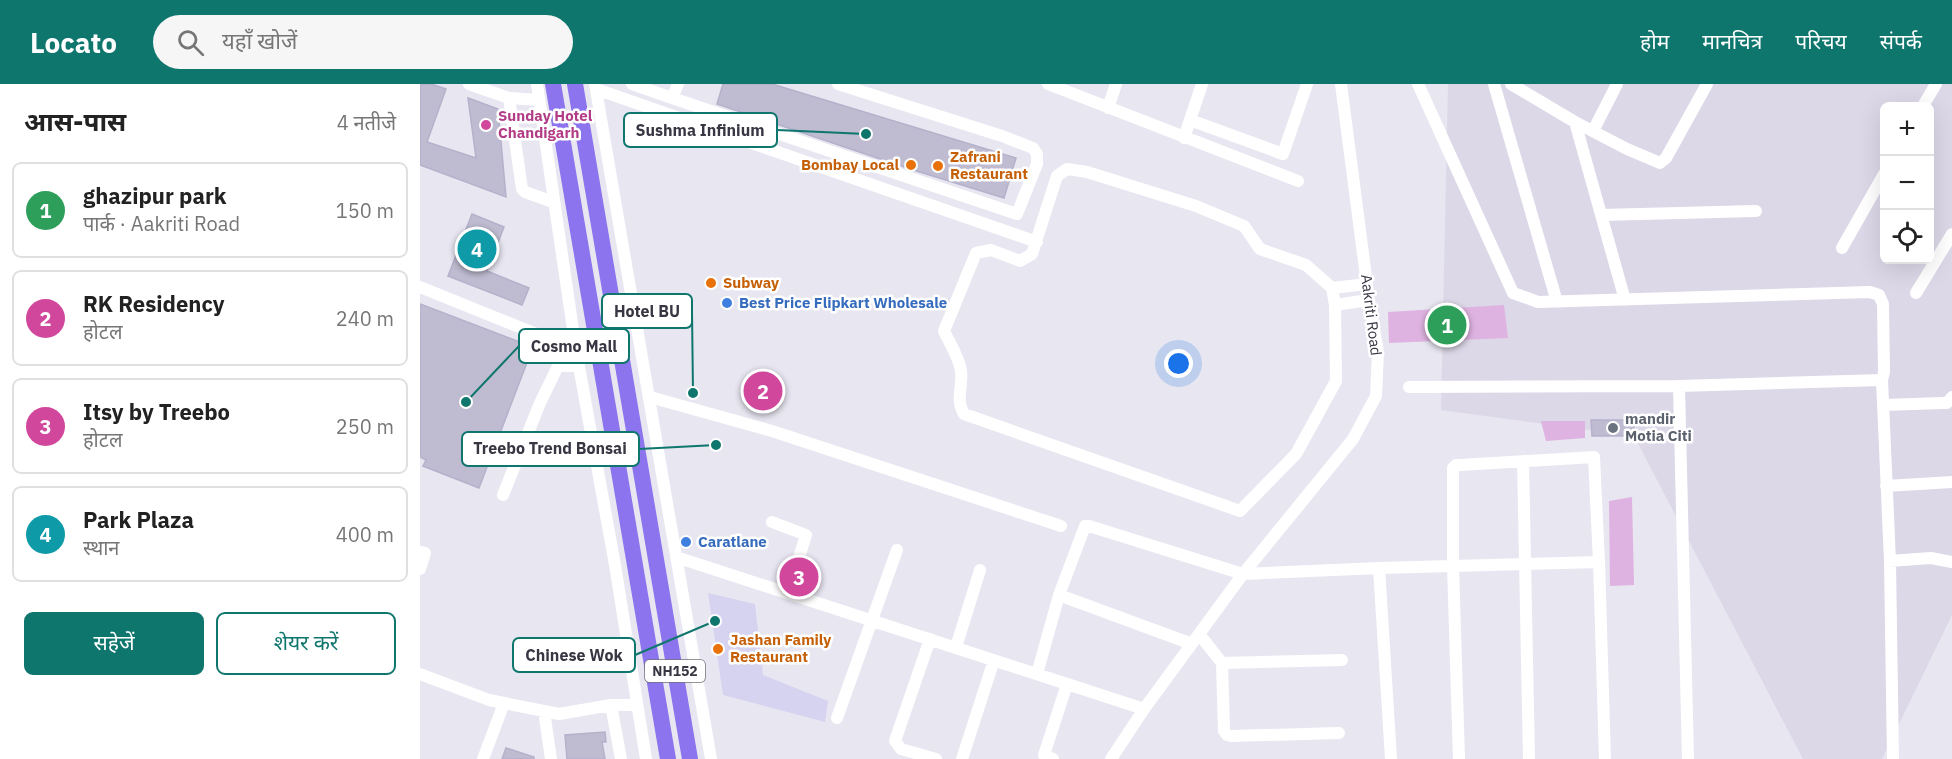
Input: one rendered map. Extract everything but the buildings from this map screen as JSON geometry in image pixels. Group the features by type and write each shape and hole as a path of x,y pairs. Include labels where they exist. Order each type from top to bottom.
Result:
{"highway":[{"name":"NH152","path":"553,84 668,759"},
{"name":"NH152","path":"575,84 690,759"}],"street":[{"path":"469,84 509,98 539,100"},
{"path":"537,84 576,350 615,565 646,759"},
{"path":"632,84 1017,214 1037,164 1037,154 1033,148 838,84"},
{"path":"672,98 678,84"},
{"path":"1048,84 1298,181"},
{"path":"1108,108 1116,84"},
{"path":"1184,138 1202,84"},
{"path":"1190,120 1283,154 1307,84"},
{"name":"Aakriti Road","path":"1111,759 1144,709 1243,574 1353,439 1376,396 1378,352 1369,300 1341,84"},
{"path":"1418,84 1513,293 1538,302 1870,292 1879,295 1883,304 1884,372 1882,380 1890,561 1893,759"},
{"path":"1494,84 1557,302"},
{"path":"1511,84 1575,122 1653,162 1660,163 1666,158 1707,84"},
{"path":"1593,131 1617,84"},
{"path":"1925,102 1936,84"},
{"path":"711,759 596,86 1037,243"},
{"path":"509,98 522,189 553,202"},
{"path":"723,132 728,117"},
{"path":"1575,122 1625,300"},
{"path":"1066,169 1078,169 1196,206 1244,226 1260,249 1306,265 1332,288 1335,305 1336,381 1296,453 1240,511 964,414 959,405 960,369 944,331 976,253 991,250 1020,261 1032,254 1057,176 1066,169"},
{"path":"1842,248 1880,181"},
{"path":"1601,215 1756,211"},
{"path":"1917,293 1952,234"},
{"path":"1332,288 1367,284"},
{"path":"420,287 576,350"},
{"path":"1335,305 1369,300"},
{"path":"503,495 540,403 558,366 579,366"},
{"path":"1409,387 1679,386 1882,380"},
{"path":"1679,386 1688,759"},
{"path":"650,397 772,431 1061,526"},
{"path":"1883,405 1947,403 1952,397"},
{"path":"1459,759 1453,566 1453,468 1456,465 1594,457 1605,759"},
{"path":"1523,461 1529,759"},
{"path":"1886,486 1952,482"},
{"path":"772,522 806,535 788,593"},
{"path":"1037,674 1059,595 1085,526 1243,574 1599,562"},
{"path":"837,718 897,550"},
{"path":"420,552 425,553 420,569"},
{"path":"676,557 1144,709"},
{"path":"1890,561 1931,558 1952,562"},
{"path":"1378,568 1391,759"},
{"path":"956,647 980,570"},
{"path":"1059,595 1195,639 1222,663 1342,660"},
{"path":"930,639 895,741 901,748 936,759"},
{"path":"962,759 994,660"},
{"path":"1222,663 1224,731 1227,735 1339,733"},
{"path":"420,674 489,699 559,714 611,705 637,705"},
{"path":"1053,759 1044,755 1067,684"},
{"path":"483,759 504,703"},
{"path":"611,705 621,759"},
{"path":"544,711 551,759"}],"shaded area":[{"path":"1448,84 1952,84 1952,615 1882,759 1803,759 1634,436 1441,410"},
{"path":"1504,305 1508,338 1389,343 1388,312"},
{"path":"1541,421 1585,421 1585,438 1546,441"},
{"path":"1632,497 1634,585 1610,586 1609,501"},
{"path":"708,593 755,604 763,675 828,701 825,722 723,695"}],"place":[{"name":"Sunday Hotel Chandigarh","path":"486,125"},
{"name":"Sushma Infinium","path":"866,134"},
{"name":"Bombay Local","path":"911,165"},
{"name":"Zafrani Restaurant","path":"938,166"},
{"name":"Park Plaza","path":"477,249"},
{"name":"Subway","path":"711,283"},
{"name":"Best Price Flipkart Wholesale","path":"727,303"},
{"name":"ghazipur park","path":"1447,325"},
{"name":"RK Residency","path":"763,391"},
{"name":"Hotel BU","path":"693,393"},
{"name":"Cosmo Mall","path":"466,402"},
{"name":"mandir Motia Citi","path":"1613,428"},
{"name":"Treebo Trend Bonsai","path":"716,445"},
{"name":"Caratlane","path":"686,542"},
{"name":"Itsy by Treebo","path":"799,577"},
{"name":"Chinese Wok","path":"715,621"},
{"name":"Jashan Family Restaurant","path":"718,649"}]}
